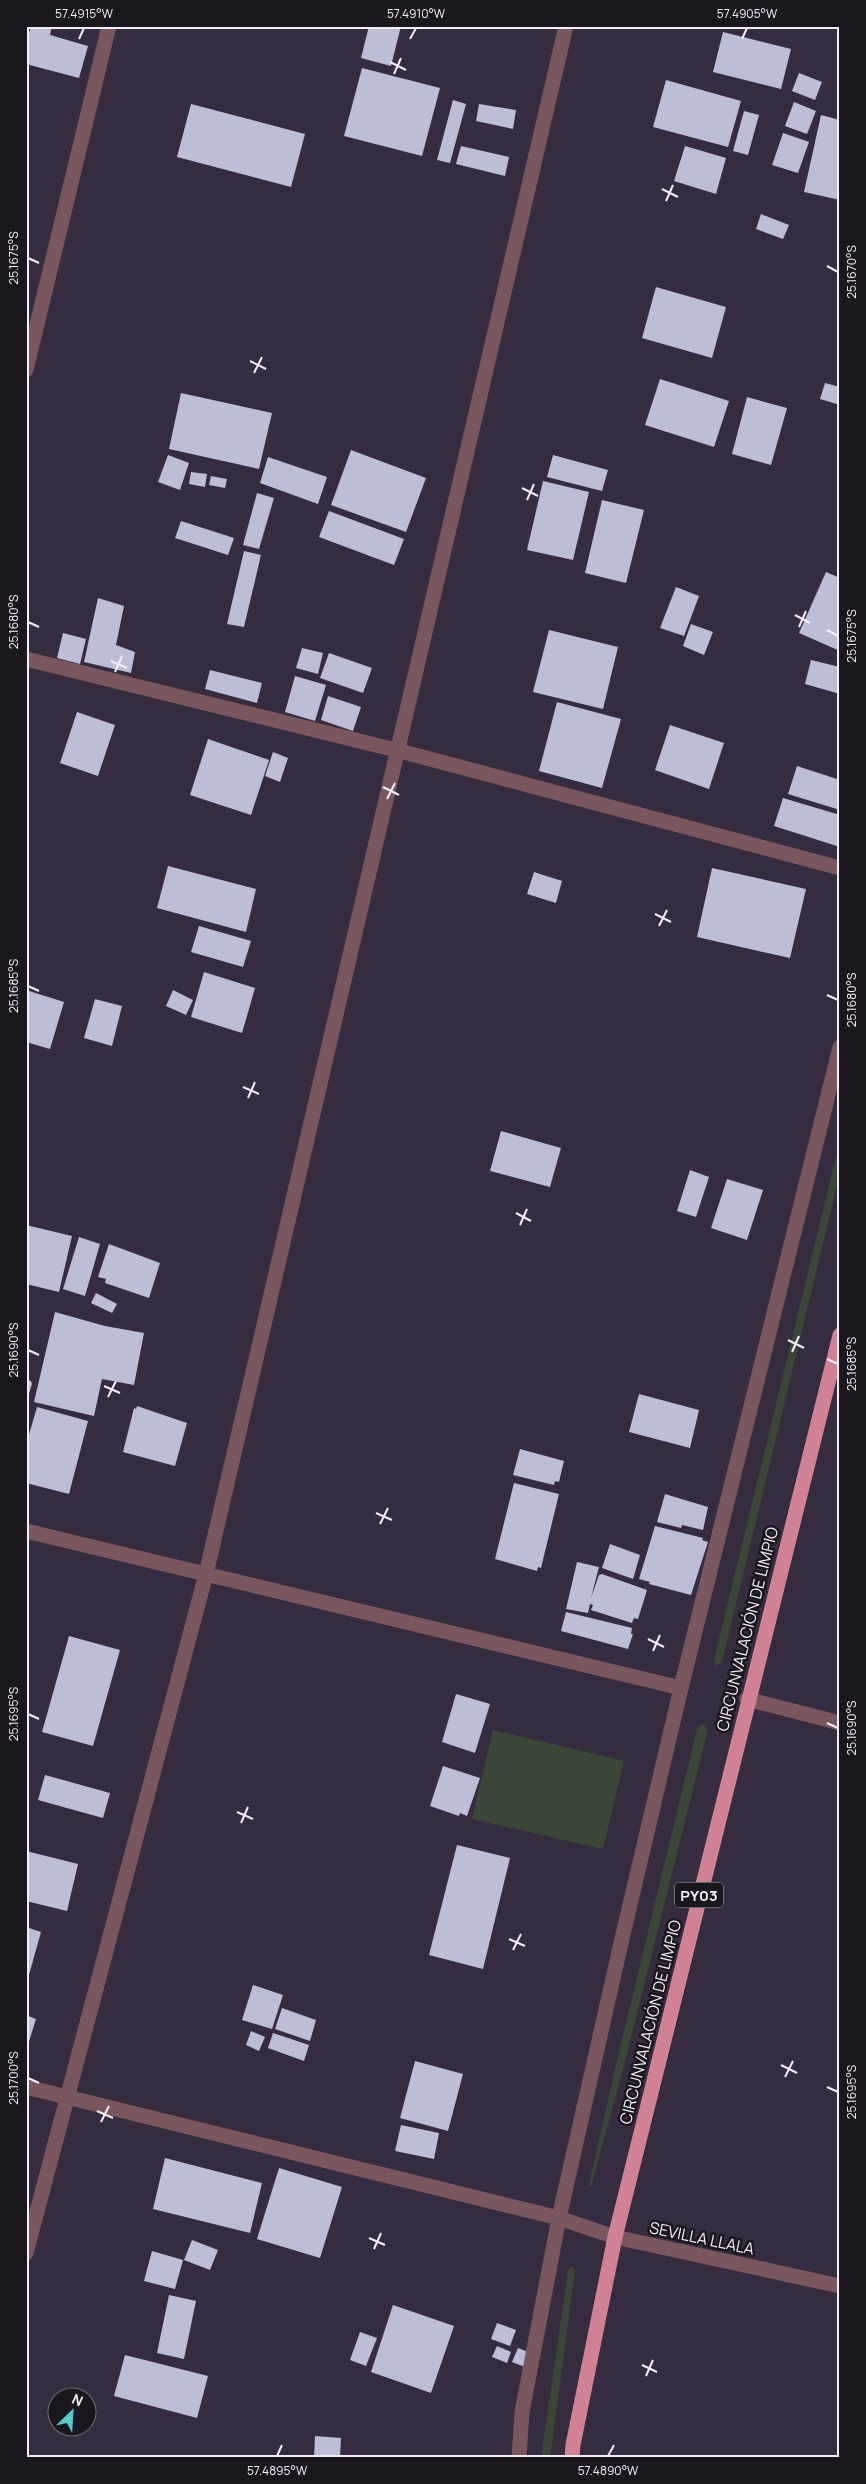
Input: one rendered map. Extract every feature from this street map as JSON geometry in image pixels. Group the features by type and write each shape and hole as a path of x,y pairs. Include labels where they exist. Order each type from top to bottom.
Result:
{"highway":[{"name":"CIRCUNVALACIÓN DE LIMPIO","path":"572,2458 615,2237 747,1699 840,1335"}],"street":[{"path":"26,370 110,26"},
{"path":"26,2253 206,1574 396,750 566,26"},
{"path":"26,659 396,750 840,868"},
{"path":"519,2458 522,2412 558,2218 681,1688 840,1047"},
{"path":"26,1531 681,1688"},
{"path":"747,1699 840,1723"},
{"name":"SEVILLA LLALA","path":"26,2087 558,2218 615,2237 840,2286"}],"green space":[{"path":"840,1140 840,1173 722,1662 716,1666 714,1660"},
{"path":"701,1724 706,1725 707,1733 626,2058 591,2187 589,2184 618,2056 697,1729"},
{"path":"493,1730 624,1761 603,1849 472,1819"},
{"path":"572,2266 575,2271 550,2458 541,2458 568,2271"}],"building":[{"path":"31,26 52,26 50,35 88,46 79,78 26,64 26,44"},
{"path":"369,26 401,26 391,66 361,58"},
{"path":"723,32 791,49 781,89 713,72"},
{"path":"362,68 440,88 422,156 344,136"},
{"path":"799,73 822,82 815,100 792,91"},
{"path":"666,80 741,101 728,147 653,127"},
{"path":"453,100 466,104 450,163 437,160"},
{"path":"794,102 816,111 807,134 785,126"},
{"path":"191,104 305,134 291,187 177,157"},
{"path":"479,104 516,110 513,129 476,121"},
{"path":"744,111 759,115 748,155 733,151"},
{"path":"821,115 840,120 840,200 804,192"},
{"path":"783,133 809,142 798,173 772,165"},
{"path":"461,146 509,157 505,176 456,164"},
{"path":"685,146 726,158 716,194 674,181"},
{"path":"761,214 789,225 783,239 756,229"},
{"path":"656,287 726,307 712,358 642,338"},
{"path":"660,379 729,401 714,447 645,425"},
{"path":"825,383 840,387 840,405 820,399"},
{"path":"181,393 272,413 259,469 169,449"},
{"path":"747,397 787,408 771,465 732,454"},
{"path":"351,450 426,478 406,532 331,505"},
{"path":"168,455 189,463 180,490 158,482"},
{"path":"553,455 608,470 602,491 547,477"},
{"path":"268,457 327,477 318,504 260,483"},
{"path":"191,472 207,474 205,487 189,484"},
{"path":"211,476 227,479 225,488 209,485"},
{"path":"543,481 589,492 573,560 527,550"},
{"path":"257,493 274,498 259,549 243,545"},
{"path":"602,500 644,510 626,583 585,573"},
{"path":"329,511 404,539 394,565 319,537"},
{"path":"181,521 234,538 228,555 175,538"},
{"path":"244,551 261,555 244,627 227,624"},
{"path":"826,572 840,578 840,651 799,633"},
{"path":"676,587 699,596 684,636 660,628"},
{"path":"98,598 124,606 116,645 135,652 131,673 84,662"},
{"path":"691,624 713,632 704,655 683,646"},
{"path":"549,630 618,647 603,709 533,692"},
{"path":"63,633 86,639 80,664 57,658"},
{"path":"302,648 323,653 318,674 296,668"},
{"path":"329,653 372,668 363,693 320,678"},
{"path":"811,660 840,667 840,694 805,684"},
{"path":"210,670 262,683 257,703 205,689"},
{"path":"295,676 326,685 315,721 285,712"},
{"path":"328,696 361,707 353,731 321,720"},
{"path":"557,702 621,719 602,788 539,771"},
{"path":"77,712 115,725 98,776 60,763"},
{"path":"670,725 724,743 709,789 655,770"},
{"path":"208,739 269,760 251,815 190,795"},
{"path":"273,752 288,758 280,782 265,776"},
{"path":"797,766 840,780 840,810 788,794"},
{"path":"783,798 840,815 840,847 774,826"},
{"path":"168,866 256,889 246,932 157,908"},
{"path":"712,868 806,889 790,958 697,937"},
{"path":"534,872 562,881 556,903 527,894"},
{"path":"199,926 251,941 243,967 191,952"},
{"path":"204,972 255,988 242,1033 191,1017"},
{"path":"26,990 64,1002 50,1049 26,1042"},
{"path":"173,990 193,1000 186,1015 166,1006"},
{"path":"95,999 122,1006 112,1046 84,1038"},
{"path":"501,1131 561,1148 550,1187 490,1171"},
{"path":"690,1170 709,1177 696,1217 677,1211"},
{"path":"727,1179 763,1190 747,1240 711,1228"},
{"path":"26,1225 72,1236 59,1292 26,1284"},
{"path":"79,1237 100,1244 85,1296 63,1289"},
{"path":"109,1244 160,1263 149,1298 105,1283 106,1279 98,1277"},
{"path":"96,1293 117,1304 112,1313 91,1303"},
{"path":"55,1312 105,1326 144,1333 134,1385 102,1379 94,1416 34,1402"},
{"path":"26,1379 31,1381 32,1384 27,1400"},
{"path":"639,1394 699,1410 690,1448 629,1432"},
{"path":"137,1406 187,1423 175,1466 123,1452 134,1408 136,1409"},
{"path":"37,1407 88,1421 69,1494 26,1483 26,1445"},
{"path":"520,1449 564,1461 559,1482 555,1481 554,1485 513,1475"},
{"path":"514,1483 559,1494 541,1568 538,1567 537,1571 495,1559"},
{"path":"665,1494 708,1507 703,1530 682,1525 681,1528 657,1522"},
{"path":"655,1526 703,1538 702,1540 708,1542 691,1595 649,1584 650,1582 639,1579"},
{"path":"610,1544 640,1555 633,1579 602,1568"},
{"path":"577,1562 599,1567 591,1598 599,1575 602,1574 647,1590 638,1619 634,1618 632,1623 591,1610 593,1605 590,1604 588,1613 566,1609"},
{"path":"566,1612 632,1628 631,1634 633,1634 628,1649 561,1631"},
{"path":"69,1636 120,1650 93,1746 42,1732"},
{"path":"456,1694 490,1704 475,1753 442,1742"},
{"path":"443,1766 480,1778 467,1816 460,1813 459,1816 430,1806"},
{"path":"45,1775 110,1793 103,1818 38,1800"},
{"path":"457,1845 510,1858 483,1969 429,1955"},
{"path":"26,1851 78,1864 67,1911 26,1901"},
{"path":"26,1927 41,1932 27,1982 26,1982"},
{"path":"253,1985 283,1995 272,2029 242,2020"},
{"path":"282,2008 316,2020 310,2041 275,2029"},
{"path":"26,2015 36,2019 27,2048 26,2048"},
{"path":"251,2031 265,2037 259,2051 246,2045"},
{"path":"273,2033 309,2045 304,2061 268,2048"},
{"path":"415,2061 463,2074 448,2131 400,2118"},
{"path":"401,2125 439,2133 434,2159 395,2151"},
{"path":"165,2158 262,2183 250,2233 153,2209"},
{"path":"279,2168 342,2187 320,2258 257,2239"},
{"path":"192,2240 218,2250 210,2270 184,2260"},
{"path":"152,2251 183,2260 175,2289 144,2281"},
{"path":"169,2295 196,2301 184,2359 157,2353"},
{"path":"393,2305 454,2326 431,2393 371,2372"},
{"path":"497,2323 516,2330 510,2346 491,2339"},
{"path":"360,2332 377,2338 366,2366 350,2360"},
{"path":"497,2346 511,2352 507,2363 492,2357"},
{"path":"518,2348 531,2353 525,2367 512,2362"},
{"path":"125,2355 208,2376 197,2418 114,2396"},
{"path":"315,2436 341,2438 340,2458 314,2458"}]}
